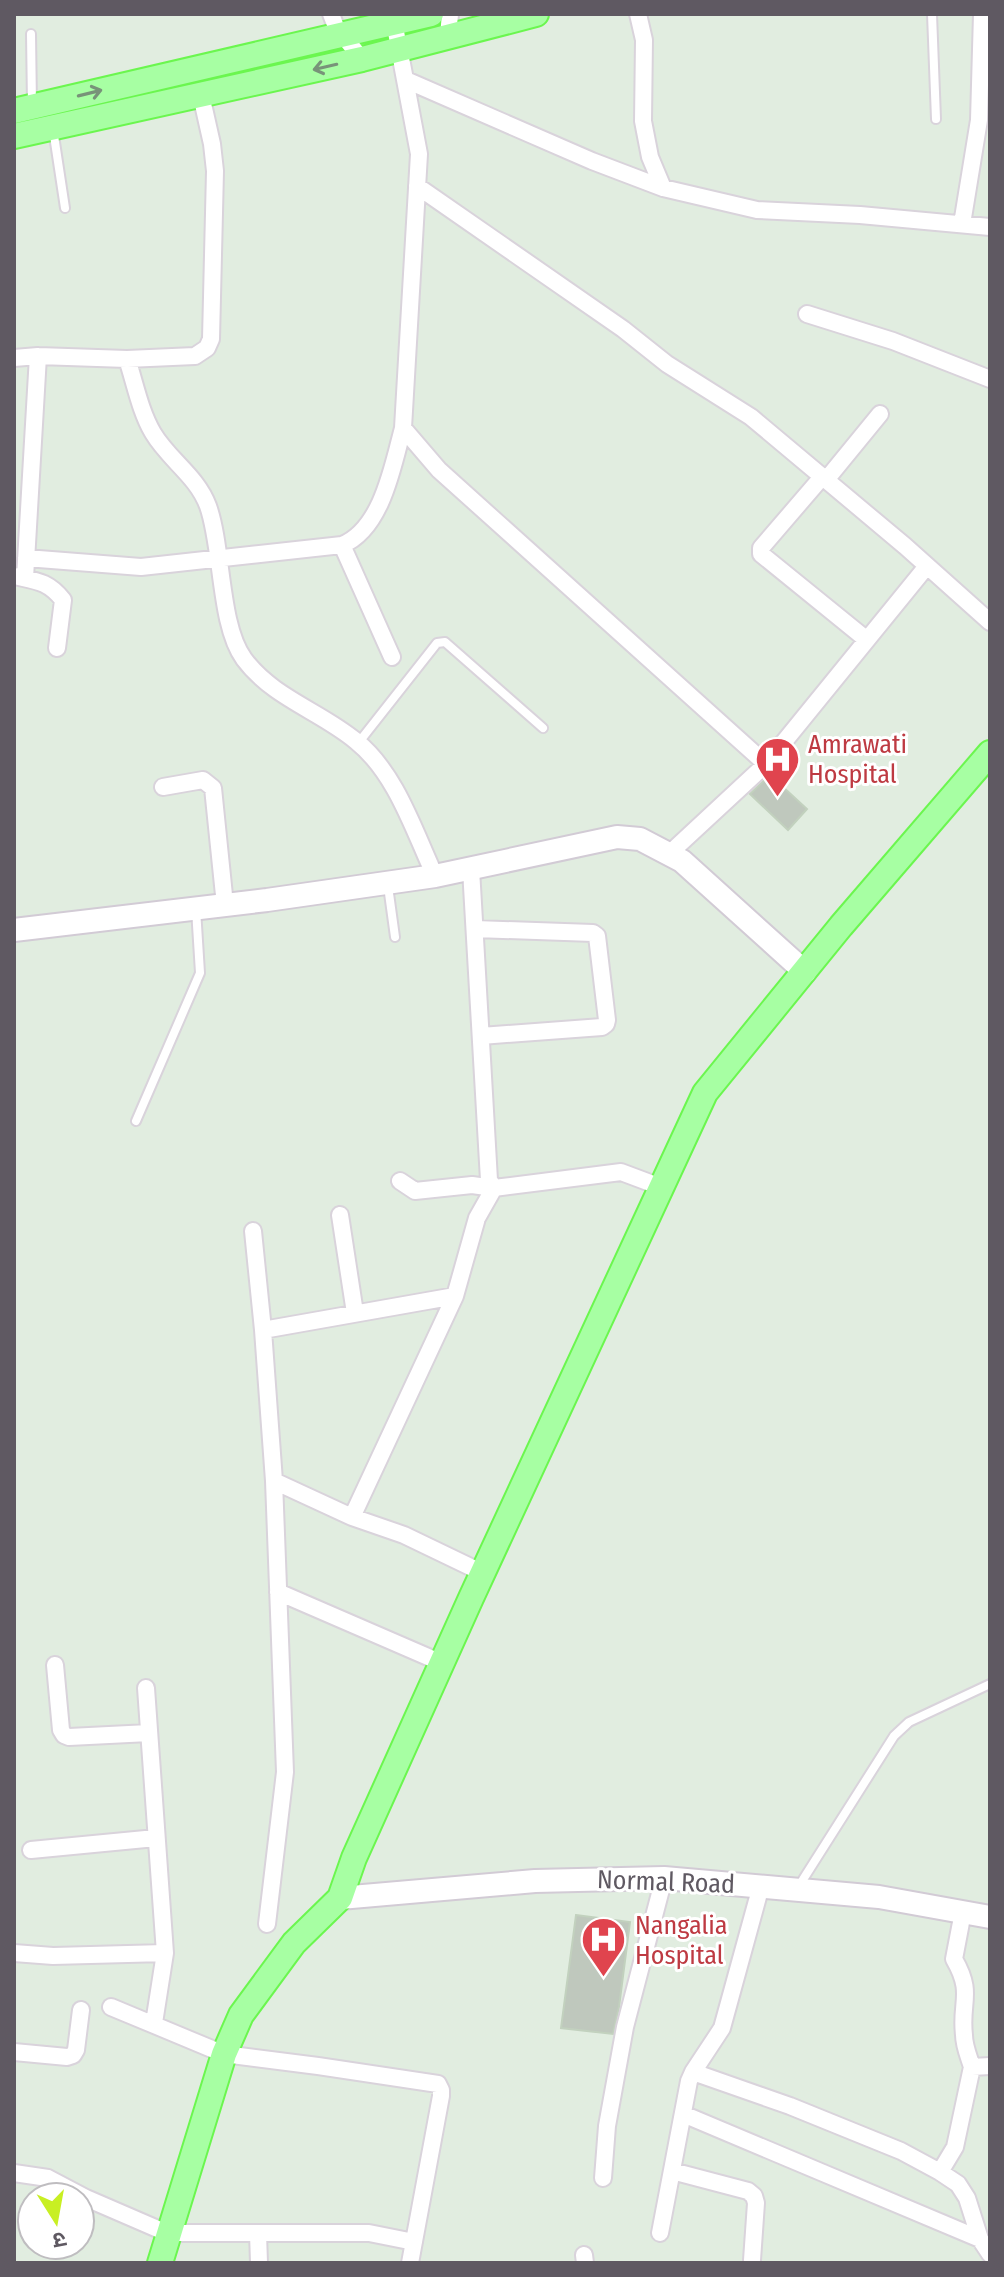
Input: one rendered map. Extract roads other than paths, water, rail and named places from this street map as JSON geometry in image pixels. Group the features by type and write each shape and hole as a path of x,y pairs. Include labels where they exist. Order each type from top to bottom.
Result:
{"main road":[{"path":"23,109 336,24 431,14"},
{"path":"14,136 398,50 449,25 536,14"},
{"path":"160,2263 224,2054 241,2015 294,1943 340,1898 354,1858 442,1663 705,1093 841,926 987,763"},
{"path":"14,930 435,876 617,837 640,839 682,861 805,972"},
{"name":"Normal Road","path":"340,1898 535,1881 664,1878 879,1897 990,1917"}],"street":[{"path":"638,14 644,40 643,121 650,157 663,188"},
{"path":"962,224 979,120 982,14"},
{"path":"26,558 141,567 342,545 353,541 365,528 383,499 403,428 419,154 393,18"},
{"path":"336,24 362,59"},
{"path":"406,80 592,161 663,188 757,210 860,215 990,227"},
{"path":"14,358 195,356 207,348 211,339 215,171 201,95"},
{"path":"417,186 623,329 667,364 751,417 990,622"},
{"path":"807,314 893,341 990,379"},
{"path":"38,356 26,558 20,577 40,581 53,588 63,600 57,648"},
{"path":"127,359 153,433 191,476 208,506 232,632 242,656 262,679 359,742 389,781 404,807 435,876"},
{"path":"867,640 761,554 761,548 880,414"},
{"path":"403,428 439,470 766,764"},
{"path":"342,545 392,657"},
{"path":"670,853 766,764 927,566"},
{"path":"163,787 203,780 213,788 225,905"},
{"path":"471,869 489,1180 494,1188"},
{"path":"475,929 593,933 597,936 607,1020 602,1027 481,1036"},
{"path":"400,1181 415,1191 472,1185 494,1188 621,1172 661,1187"},
{"path":"352,1517 455,1296 477,1218 494,1188"},
{"path":"340,1215 355,1313"},
{"path":"253,1231 274,1481 285,1772 267,1924"},
{"path":"263,1330 455,1296"},
{"path":"274,1481 352,1517 404,1535 483,1573"},
{"path":"278,1592 442,1663"},
{"path":"55,1665 64,1735 149,1733"},
{"path":"146,1688 165,1953 154,2023"},
{"path":"31,1850 156,1838"},
{"path":"603,2178 607,2126 625,2027 664,1878"},
{"path":"660,2233 693,2072 722,2028 761,1886"},
{"path":"940,2172 955,2147 972,2067 964,2036 967,1994 954,1959 963,1912"},
{"path":"14,1953 53,1956 165,1953"},
{"path":"111,2007 224,2054 438,2084 441,2096 410,2263"},
{"path":"14,2052 73,2055 81,2010"},
{"path":"972,2067 990,2066"},
{"path":"693,2072 804,2111 901,2151 940,2172 958,2184 967,2198 980,2239 990,2254"},
{"path":"683,2114 980,2239"},
{"path":"672,2171 748,2191 754,2196 752,2260"},
{"path":"14,2173 48,2178 167,2233 369,2233 414,2242"},
{"path":"258,2233 259,2263"}],"lane":[{"path":"932,14 936,119"},
{"path":"23,109 31,34"},
{"path":"53,128 65,208"},
{"path":"359,742 441,641 543,728"},
{"path":"388,883 395,937"},
{"path":"136,1121 200,973 196,908"},
{"path":"797,1889 894,1736 909,1722 990,1684"}],"place":[{"name":"Amrawati Hospital","path":"777,798"},
{"name":"Nangalia Hospital","path":"604,1979"}]}
